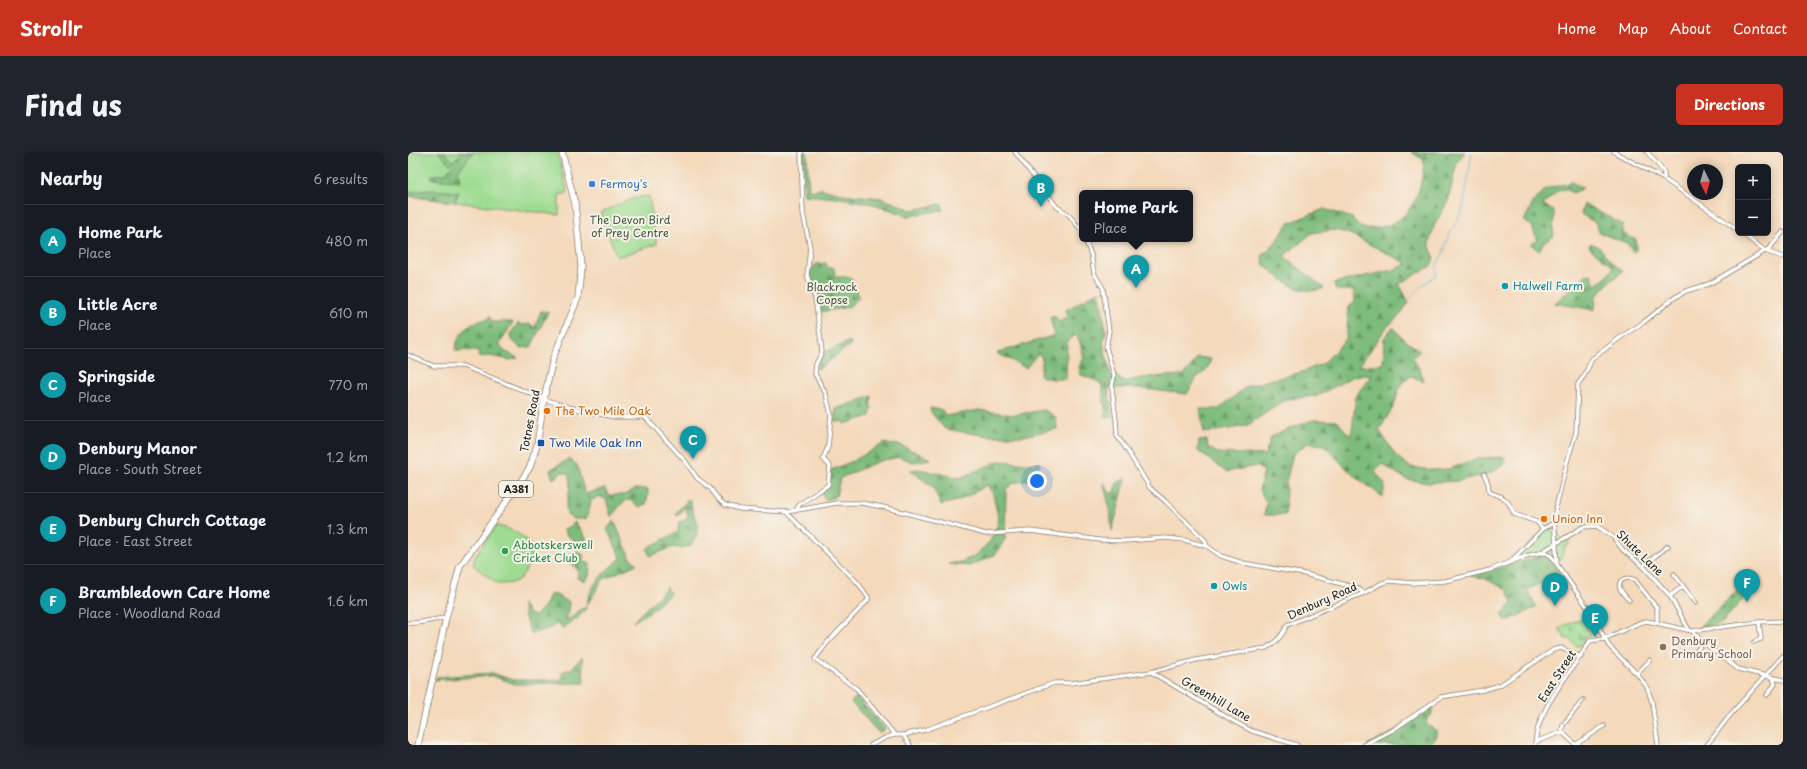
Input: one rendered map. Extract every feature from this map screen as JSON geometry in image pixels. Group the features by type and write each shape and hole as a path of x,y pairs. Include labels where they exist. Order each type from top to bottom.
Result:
{"main road":[{"name":"Totnes Road","path":"418,745 446,618 463,560 496,518 530,467 537,445 544,399 553,358 578,298 581,266 575,204 562,152"}],"street":[{"path":"795,511 800,504 828,485 830,466 823,459 828,447 831,415 826,394 815,374 816,364 822,352 815,298 806,274 810,248 803,213 801,152"},
{"path":"1015,152 1056,207 1068,214 1079,227"},
{"path":"1614,152 1664,179 1735,228"},
{"path":"1647,152 1664,172 1664,179"},
{"path":"1556,564 1554,523 1555,508 1566,462 1576,432 1578,384 1584,376 1592,359 1644,322 1674,298 1709,284 1770,248 1783,232"},
{"path":"1746,236 1765,251 1783,257"},
{"path":"1086,242 1091,255 1094,273 1103,288 1109,331 1106,347 1114,375 1112,388 1117,436 1150,488 1205,540 1207,546"},
{"path":"408,356 434,366 463,366 566,407 614,417 645,417 686,462 698,478 710,488 724,505 746,510 786,512 838,503 862,503 887,508 986,534 1030,531 1111,541 1166,538 1184,540 1207,546 1221,556 1243,563 1305,574 1357,588 1364,593"},
{"path":"1484,474 1488,483 1489,492 1501,496 1509,502 1514,514 1537,522 1543,529"},
{"path":"786,512 858,583 868,597 868,600 827,643 815,659 857,689 895,734 886,736 872,745"},
{"path":"1510,562 1543,529 1554,523"},
{"name":"Shute Lane","path":"1539,553 1584,527 1597,526 1613,538 1623,550 1643,566 1670,596 1691,630 1703,642 1738,669 1783,680"},
{"path":"1643,566 1668,546"},
{"path":"1539,553 1546,553 1551,556 1590,611 1609,646 1637,674 1650,694 1658,745"},
{"name":"Denbury Road","path":"895,734 903,735 925,730 952,719 980,711 1042,686 1054,683 1071,683 1151,672 1196,660 1266,648 1274,644 1281,637 1287,625 1364,593 1385,582 1413,583 1445,581 1490,570 1539,553"},
{"path":"1674,574 1696,603"},
{"path":"1629,600 1620,588 1620,583 1624,578 1629,577 1635,580 1657,608 1658,623"},
{"path":"1670,596 1683,586"},
{"path":"1625,596 1629,593"},
{"path":"408,623 419,624 431,619 446,618"},
{"name":"East Street","path":"1535,743 1548,702 1590,641 1648,621 1691,630"},
{"path":"1691,630 1758,622 1783,621"},
{"path":"1754,642 1760,639 1758,622"},
{"path":"1694,655 1703,642"},
{"path":"1363,745 1393,730 1441,697 1483,690 1500,685 1553,650 1561,648 1580,657"},
{"path":"1707,745 1731,714 1783,656"},
{"path":"1637,674 1650,660"},
{"name":"Greenhill Lane","path":"1151,672 1252,731 1297,745"},
{"path":"1767,694 1775,684 1773,678"},
{"path":"1583,700 1562,725 1562,732 1575,745 1604,726"},
{"path":"1535,743 1562,732"},
{"path":"903,735 910,745"}],"green space":[{"path":"408,152 557,152 568,193 559,195 559,215 408,196"},
{"path":"438,152 444,152 453,161 463,152 474,152 458,171 460,181 432,179 431,175 445,174 452,166"},
{"path":"803,152 807,152 809,191 821,189 842,194 881,198 912,210 942,204 943,210 908,216 877,205 847,199 804,195"},
{"path":"1411,152 1465,152 1457,162 1448,201 1434,226 1429,244 1434,258 1431,266 1399,284 1409,302 1400,315 1386,328 1359,366 1383,364 1384,338 1393,327 1402,338 1420,351 1412,358 1420,369 1423,381 1411,376 1400,385 1394,406 1379,430 1396,456 1410,467 1432,470 1449,469 1478,458 1504,457 1505,464 1488,474 1457,481 1428,483 1406,479 1382,464 1375,472 1385,484 1383,497 1353,475 1324,445 1308,443 1293,454 1286,482 1285,515 1264,515 1267,503 1259,490 1264,471 1256,466 1226,472 1198,451 1199,441 1207,440 1208,448 1218,453 1265,455 1271,437 1313,420 1337,421 1350,436 1352,431 1356,396 1371,375 1354,376 1317,396 1287,399 1246,426 1204,433 1200,409 1219,409 1247,386 1302,372 1324,363 1346,339 1349,307 1355,302 1354,290 1336,290 1334,283 1393,270 1408,264 1350,234 1335,230 1312,233 1284,256 1324,288 1307,291 1292,286 1277,276 1264,265 1262,256 1275,243 1289,223 1324,209 1352,218 1362,228 1377,228 1390,225 1400,219 1409,210 1415,200 1420,188 1423,174 1424,160"},
{"path":"1571,182 1583,188 1573,193 1564,189 1559,190 1543,204 1554,212 1554,236 1543,243 1539,251 1531,244 1537,241 1532,226 1524,221 1534,201 1546,189"},
{"path":"431,190 459,192 455,202 408,196 408,192"},
{"name":"The Devon Bird of Prey Centre","path":"649,196 657,244 617,257 600,213 634,198"},
{"path":"1584,204 1623,225 1623,233 1636,240 1637,248 1634,253 1627,243 1600,233 1596,223 1581,214"},
{"path":"1591,243 1600,248 1610,261 1623,271 1609,282 1596,297 1595,310 1555,303 1587,274 1592,275 1595,286 1607,277 1613,267 1590,248 1589,245"},
{"name":"Blackrock Copse","path":"826,263 827,268 834,268 835,277 850,277 855,284 859,297 849,307 820,312 809,273 816,264"},
{"path":"1099,291 1106,331 1103,343 1110,372 1123,381 1149,377 1184,375 1198,357 1211,359 1207,370 1197,377 1187,394 1135,388 1108,388 1112,416 1106,417 1102,385 1097,381 1081,375 1079,367 1084,358 1079,339 1075,335 1067,342 1066,379 1053,379 1040,376 1042,358 1038,353 1026,368 997,353 1055,335 1050,318 1055,316 1059,322 1068,317 1066,310"},
{"path":"541,311 548,312 531,347 520,348 512,340 511,333 518,323 522,325 531,324 534,329"},
{"path":"489,316 492,322 513,322 499,344 504,351 518,358 511,360 490,356 478,357 479,350 455,351 462,333 470,325 488,319"},
{"path":"850,341 851,344 828,362 816,369 823,353"},
{"path":"872,396 870,416 844,424 843,421 835,422 836,409"},
{"path":"930,408 942,410 946,416 979,410 1013,415 1044,410 1056,417 1057,429 1023,436 988,436 945,429 931,412"},
{"path":"885,443 892,445 898,444 931,459 914,462 899,457 879,461 840,478 836,496 826,501 821,492 829,484 831,470 853,461"},
{"path":"569,459 577,465 585,494 605,488 608,495 624,495 636,489 648,489 646,504 640,507 627,500 620,506 613,516 611,516 606,499 599,496 591,501 586,519 574,519 567,515 566,507 570,488 569,474 562,472 553,479 550,470"},
{"path":"999,461 1027,464 1040,463 1034,479 1013,483 1006,489 1005,539 996,554 969,566 948,564 961,562 975,556 991,540 999,521 993,494 987,485 960,500 941,505 933,487 910,470 918,469 960,478"},
{"path":"1126,478 1112,531 1110,509 1103,482 1110,493 1115,493 1117,483"},
{"path":"688,500 691,502 692,510 698,524 696,537 690,546 681,548 673,547 650,556 647,549 649,547 678,532 679,522 686,520 688,514 684,507 679,514 675,514"},
{"path":"614,521 630,557 637,564 603,579 587,605 589,595 596,583 604,573 621,558 607,529"},
{"path":"575,522 586,538 585,544 574,541 565,533 564,529 571,526"},
{"name":"Abbotskerswell Cricket Club","path":"496,526 506,528 516,533 532,546 527,568 517,581 512,583 497,584 473,565 475,556"},
{"path":"1551,526 1563,541 1570,537 1568,543 1569,545 1565,547 1560,561 1555,559 1552,554 1545,552 1515,558 1543,531"},
{"path":"574,550 580,552 583,555 583,561 590,564 589,576 585,581 577,578 578,570 568,561"},
{"path":"1544,555 1548,556 1559,572 1528,590 1536,607 1505,622 1502,614 1512,603 1507,590 1484,578 1470,576"},
{"path":"667,587 670,594 652,610 633,622 659,596"},
{"path":"1741,587 1751,590 1722,623 1698,628"},
{"path":"554,594 569,602 567,621 581,609 587,607 578,618 562,629 559,622 548,629 531,634 522,603 529,614 535,616 545,606 550,595"},
{"path":"1586,616 1593,623 1596,632 1583,638 1584,645 1576,646 1569,638 1566,640 1559,628"},
{"path":"582,657 584,683 515,684 493,676 435,680 437,677 492,673 513,680 562,680 562,672 571,669"},
{"path":"857,697 885,729 879,733 851,702"},
{"path":"1432,706 1432,714 1426,721 1427,725 1437,731 1435,738 1430,745 1367,745 1390,734"}],"waterway":[{"path":"1410,298 1436,275 1437,264 1443,254 1447,240 1463,209 1472,152"}],"place":[{"name":"Fermoy's","path":"592,184"},
{"name":"Little Acre","path":"1041,207"},
{"name":"Halwell Farm","path":"1505,286"},
{"name":"Home Park","path":"1136,288"},
{"name":"The Two Mile Oak","path":"547,411"},
{"name":"Two Mile Oak Inn","path":"541,443"},
{"name":"Springside","path":"693,459"},
{"name":"Union Inn","path":"1544,519"},
{"name":"Abbotskerswell Cricket Club","path":"505,551"},
{"name":"Owls","path":"1214,586"},
{"name":"Brambledown Care Home","path":"1747,602"},
{"name":"Denbury Manor","path":"1555,606"},
{"name":"Denbury Church Cottage","path":"1595,637"},
{"name":"Denbury Primary School","path":"1663,647"}]}
